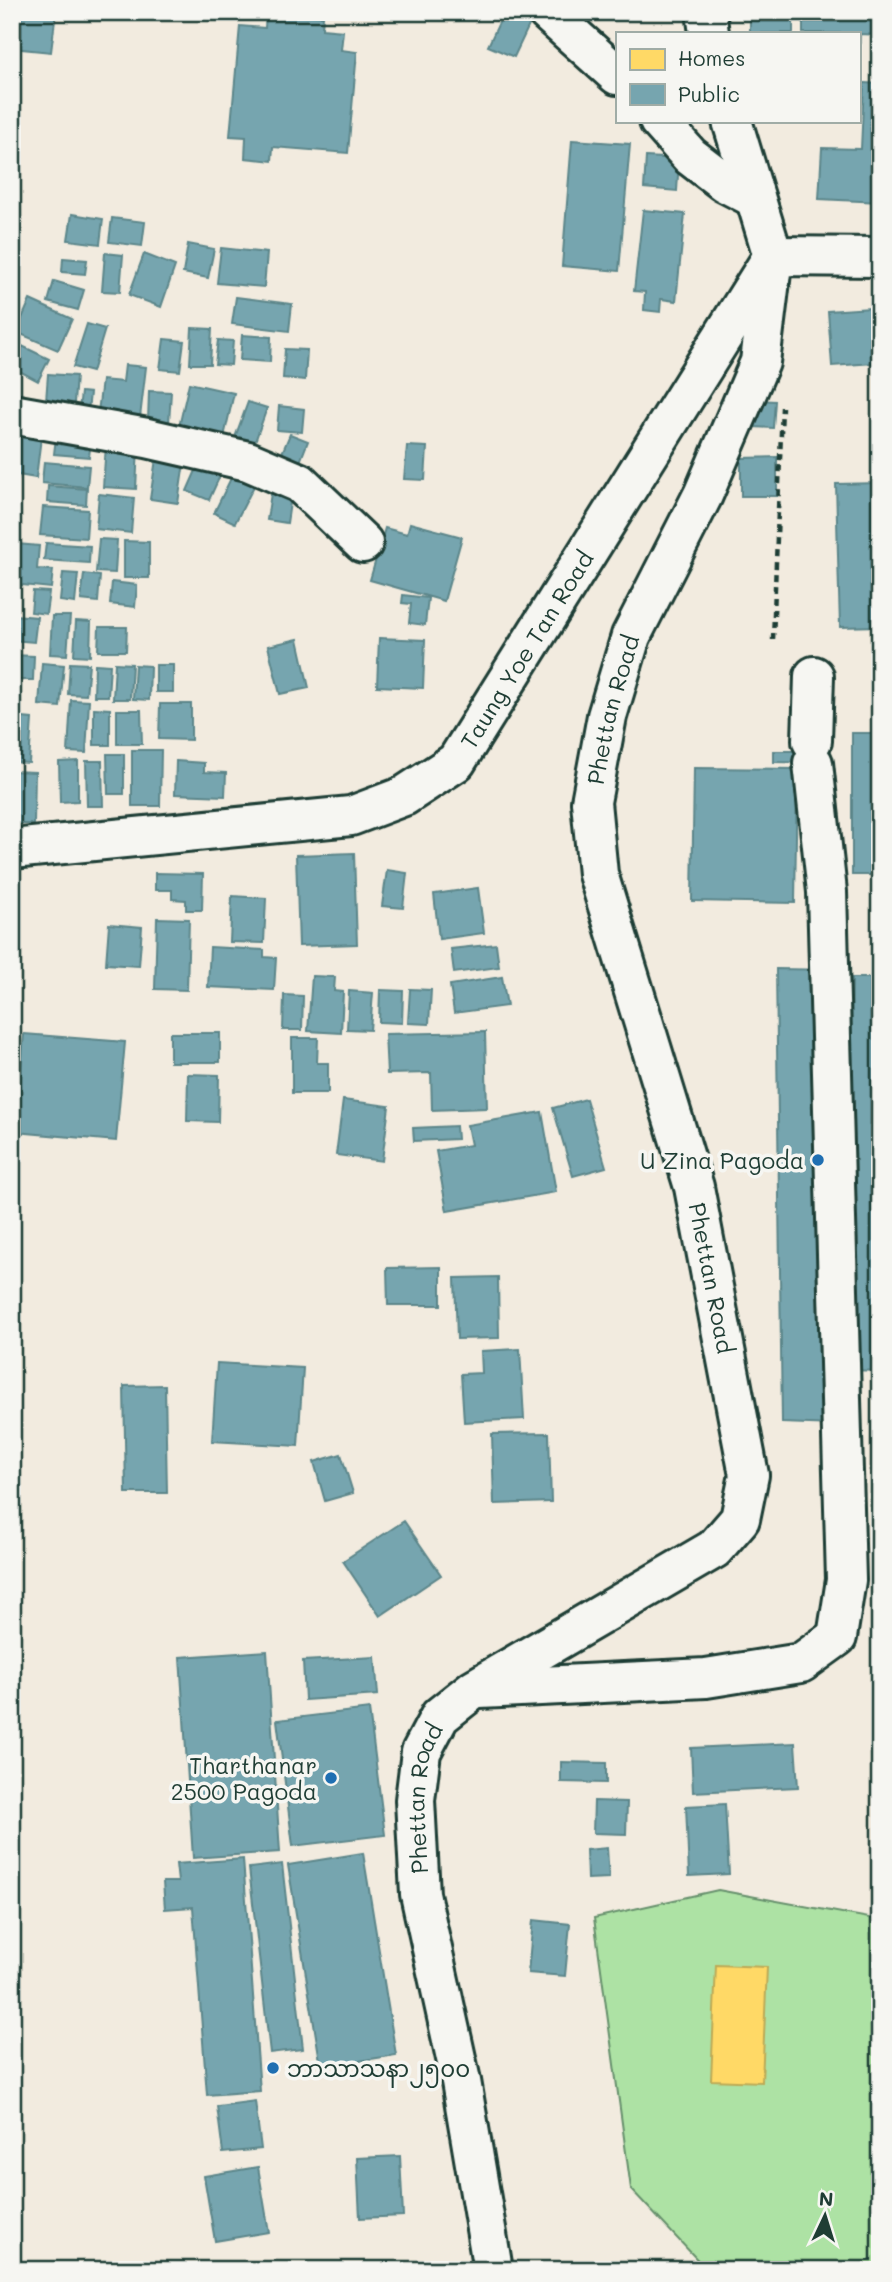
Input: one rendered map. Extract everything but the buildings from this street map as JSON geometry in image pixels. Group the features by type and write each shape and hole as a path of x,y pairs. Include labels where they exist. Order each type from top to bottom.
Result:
{"street":[{"path":"547,12 616,74"},
{"path":"706,12 709,32"},
{"path":"660,122 699,162 724,182 755,198"},
{"name":"Phettan Road","path":"493,2270 461,2081 421,1894 415,1800 421,1752 440,1716 474,1689 714,1549 740,1519 749,1475 694,1187 598,874 591,802 607,716 631,636 703,495 760,362 773,256 732,122"},
{"path":"773,256 880,257"},
{"name":"Taung Yoe Tan Road","path":"12,849 351,816 404,796 456,762 773,256"},
{"path":"12,414 146,438 248,461 300,483 363,543"},
{"path":"474,1689 706,1678 800,1663 836,1637 846,1580 827,892 812,752 814,676"}],"path":[{"path":"773,640 782,403"}],"green space":[{"path":"718,1890 880,1920 880,2270 707,2270 631,2189 594,1918"}],"place":[{"name":"U Zina Pagoda","path":"818,1160"},
{"name":"Tharthanar 2500 Pagoda","path":"331,1778"},
{"name":"ဘာသာသနာ၂၅၀၀","path":"273,2068"}]}
